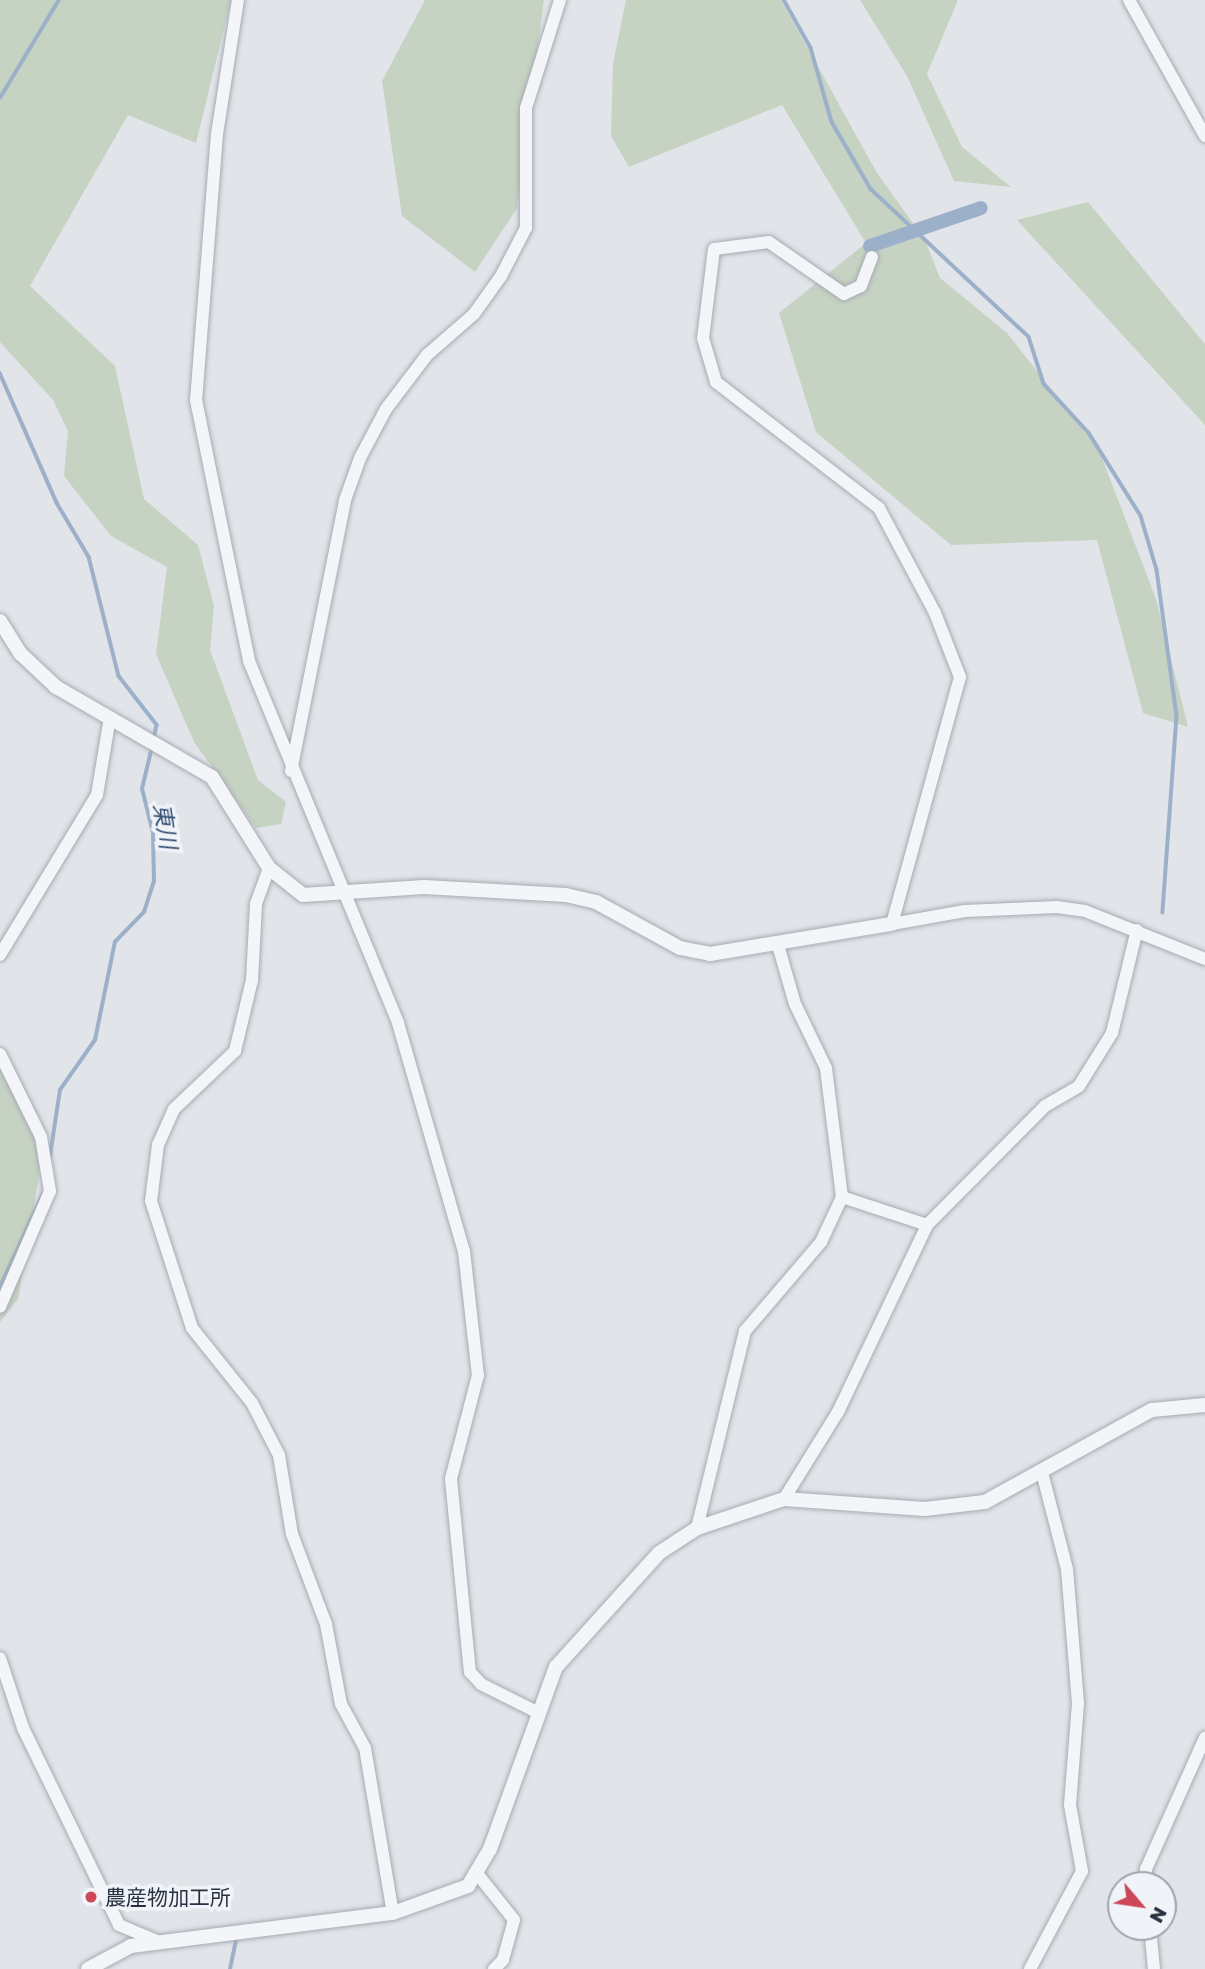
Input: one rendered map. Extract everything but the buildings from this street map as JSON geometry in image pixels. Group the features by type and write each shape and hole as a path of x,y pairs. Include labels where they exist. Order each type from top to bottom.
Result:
{"street":[{"path":"238,0 217,134 195,400 249,661 291,771 348,895 398,1023 464,1251 478,1376 451,1479 470,1672 481,1684 535,1711"},
{"path":"291,771 345,500 360,458 386,409 427,355 474,314 501,276 526,228 526,108 560,0"},
{"path":"1129,0 1205,136"},
{"path":"872,257 861,286 844,294 769,242 714,249 703,338 716,382 879,508 935,613 960,677 891,923"},
{"path":"0,621 38,674 212,778 268,868 303,895 348,895 424,887 566,895 596,902 690,950 710,954 778,945 965,911 1057,907 1137,930 1205,959"},
{"path":"0,955 97,795 110,717"},
{"path":"268,868 256,904 252,980 235,1051 174,1109 155,1158 151,1201 192,1328 252,1403 279,1455 290,1523 326,1624 341,1704 365,1748 393,1913"},
{"path":"784,1499 838,1412 927,1225 1045,1106 1079,1086 1112,1033 1137,930"},
{"path":"696,1528 745,1331 821,1242 842,1197 826,1068 795,1004 778,945"},
{"path":"0,1054 41,1137 50,1191 0,1307"},
{"path":"842,1197 927,1225"},
{"path":"88,1969 113,1952 159,1942 393,1913 479,1876 535,1711 556,1667 659,1553 696,1528 784,1499 965,1506 1042,1472 1152,1410 1205,1405"},
{"path":"1030,1969 1082,1871 1070,1805 1078,1703 1067,1569 1042,1472"},
{"path":"0,1658 23,1728 120,1925 159,1942"},
{"path":"1146,1871 1205,1738"},
{"path":"479,1876 514,1920 503,1960 494,1969"},
{"path":"1151,1941 1154,1969"}],"green space":[{"path":"0,0 231,0 196,143 128,115 30,286 115,366 144,499 198,545 214,606 210,650 258,780 286,802 281,824 256,828 194,742 156,654 167,567 111,536 64,476 68,431 53,400 0,342"},
{"path":"425,0 544,0 517,208 475,272 402,216 382,81"},
{"path":"626,0 781,0 877,173 925,240 940,278 1007,333 1099,450 1156,599 1188,727 1143,713 1097,540 951,545 816,432 779,313 866,243 782,105 629,167 611,136 613,64"},
{"path":"860,0 958,0 927,74 962,147 1011,187 954,181 907,76"},
{"path":"1088,202 1205,344 1205,425 1017,220"},
{"path":"0,1056 37,1112 39,1176 18,1299 0,1322"}],"waterway":[{"name":"東川","path":"0,98 59,0"},
{"path":"784,0 811,48 832,122 871,189 1029,337 1044,384 1089,433 1141,516 1157,570 1177,716 1163,913"},
{"path":"870,246 981,208"},
{"name":"東川","path":"0,373 57,503 89,557 119,676 157,725 154,739"},
{"name":"東川","path":"50,1156 60,1090 95,1040 115,942 144,912 154,882 153,833 142,789 152,747"},
{"name":"東川","path":"0,1287 43,1194"},
{"path":"230,1969 236,1941"}],"place":[{"name":"農産物加工所","path":"91,1897"}]}
